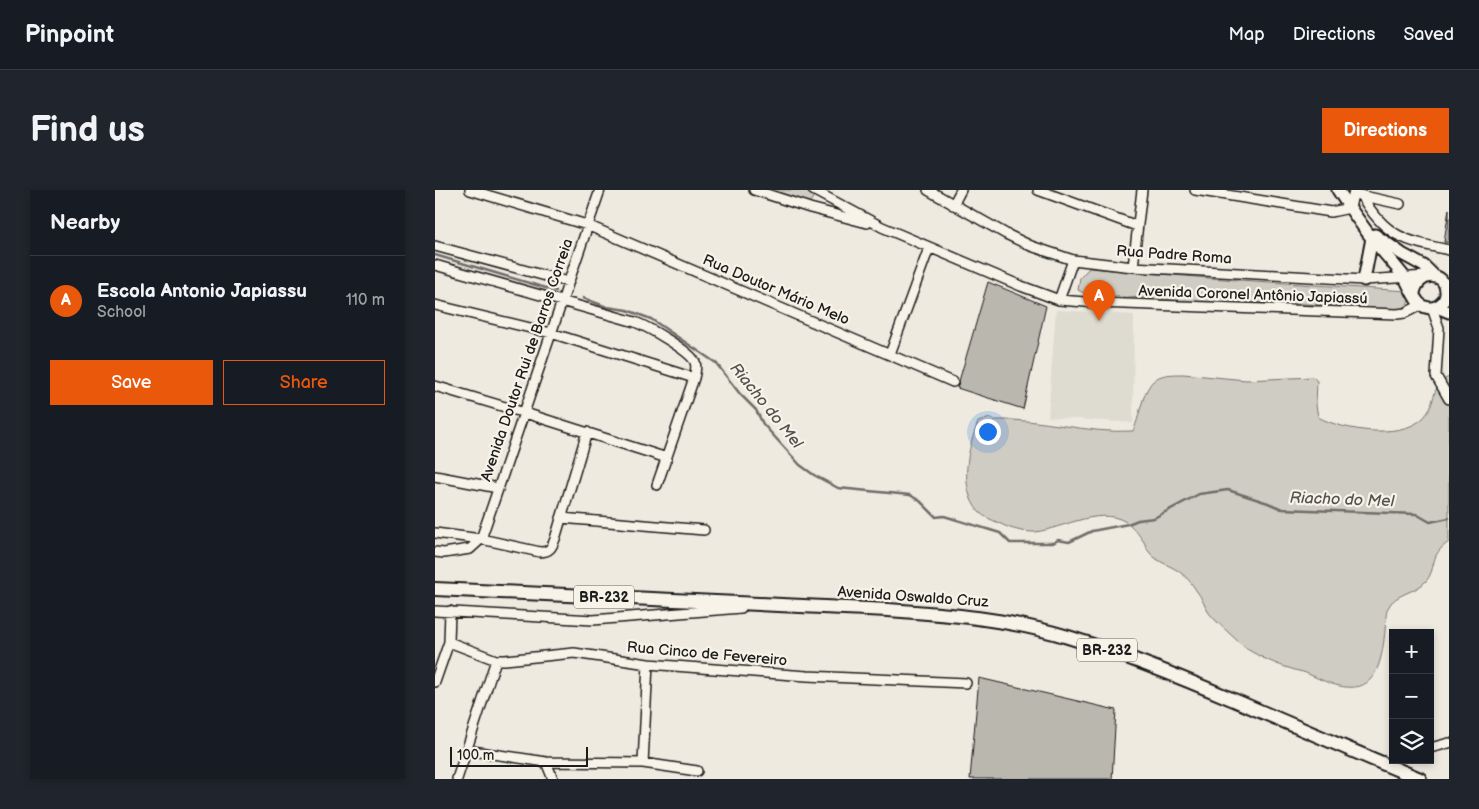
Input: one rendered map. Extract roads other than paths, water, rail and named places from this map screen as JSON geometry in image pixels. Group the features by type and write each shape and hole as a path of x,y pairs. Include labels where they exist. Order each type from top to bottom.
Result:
{"highway":[{"name":"Avenida Oswaldo Cruz","path":"435,589 949,614 989,619 1067,636 1188,681 1387,761 1419,779"}],"main road":[{"path":"1338,190 1372,238 1405,278 1416,300 1430,307 1449,312"},
{"path":"1362,224 1402,254 1424,266 1443,282 1447,293 1445,299 1430,307"},
{"path":"1364,280 1372,238"},
{"path":"1414,293 1420,280 1437,277"}],"street":[{"name":"Rua Doutor Mário Melo","path":"470,190 587,225 953,382"},
{"name":"Avenida Doutor Rui de Barros Correia","path":"481,539 599,190"},
{"path":"754,190 810,208 882,227"},
{"name":"Rua Padre Roma","path":"928,190 1006,234 1031,246 1073,260 1133,267 1364,280 1437,277"},
{"path":"953,205 961,190"},
{"path":"1039,190 1137,226"},
{"path":"1133,267 1142,190"},
{"path":"1195,190 1331,212 1350,208 1356,193"},
{"path":"810,208 818,202 815,191"},
{"path":"815,191 882,227"},
{"path":"1356,193 1400,204"},
{"path":"1356,193 1373,215 1391,232 1401,238 1419,244 1449,250"},
{"name":"Avenida Coronel Antônio Japiassú","path":"882,227 1021,286 1059,300 1397,314 1430,307"},
{"path":"435,246 567,282"},
{"path":"890,354 929,248"},
{"path":"1059,300 1073,260"},
{"path":"435,265 562,300 647,327 691,358 695,367 694,378 657,485"},
{"path":"435,305 551,333 694,378"},
{"path":"1430,307 1439,328 1436,376 1449,399"},
{"path":"435,386 525,412 667,458"},
{"path":"435,533 481,539 532,550 546,552 550,550 587,432"},
{"path":"435,476 498,488"},
{"path":"561,518 704,530"},
{"path":"435,552 444,553 470,549 481,539"},
{"path":"435,612 593,620 773,605"},
{"path":"435,682 449,642 449,612"},
{"name":"Rua Cinco de Fevereiro","path":"449,642 496,660 528,659 574,653 648,664 807,676 966,683"},
{"path":"457,779 496,660"},
{"path":"643,763 648,664"},
{"path":"1434,747 1449,744"},
{"path":"466,750 546,762 643,763 697,771"},
{"path":"546,762 553,779"}],"waterway":[{"name":"Riacho do Mel","path":"435,255 556,291"},
{"name":"Riacho do Mel","path":"583,298 607,307 627,310 651,319 716,363 740,394 756,410 763,424 800,465 814,475 838,488 910,495 920,501 936,517 944,516 1000,533 1010,543 1053,543 1058,540 1069,542 1092,531 1154,518 1199,494 1228,490 1282,509 1416,514 1430,522 1449,518"}],"place":[{"name":"Escola Antonio Japiassu","path":"1099,321"}]}
